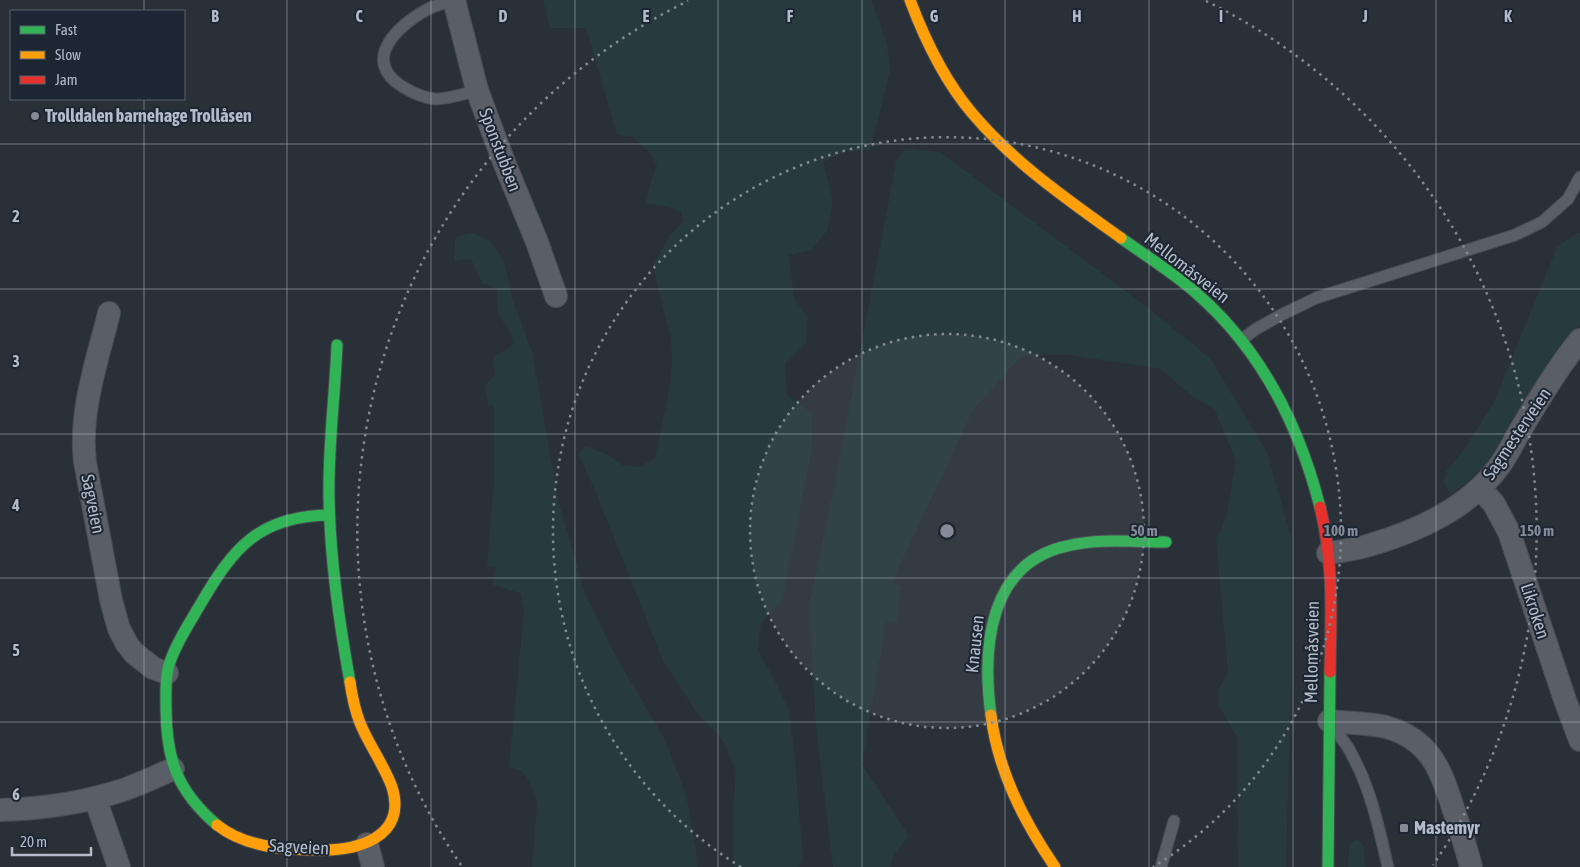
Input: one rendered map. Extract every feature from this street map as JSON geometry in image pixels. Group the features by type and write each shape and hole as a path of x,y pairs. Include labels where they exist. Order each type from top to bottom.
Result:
{"street":[{"name":"Mellomåsveien","path":"910,0 927,42 950,81 972,112 993,136 1074,206 1197,294 1220,315 1262,368 1291,420 1313,478 1320,504 1328,553 1331,608 1328,867"},
{"name":"Sponstubben","path":"454,1 477,90 537,242 556,296"},
{"name":"Sagveien","path":"109,313 84,417 85,462 111,600 119,629 134,653 152,668 167,673"},
{"name":"Sagmesterveien","path":"1328,553 1371,545 1416,528 1444,514 1480,488 1500,464 1580,340"},
{"name":"Sagveien","path":"329,515 304,515 287,519 271,526 244,544 228,562 209,591 176,648 167,673 167,737 173,769 183,788 217,825 236,838 267,847 341,849 367,844 378,838 386,829 394,813 394,794 390,783 356,713 346,660 332,552 329,515 337,345"},
{"name":"Likroken","path":"1480,488 1494,504 1509,532 1562,692 1580,740"},
{"name":"Knausen","path":"1055,867 1016,802 1006,776 990,720 988,660 995,612 1004,591 1022,568 1053,550 1084,543 1166,542"},
{"path":"1329,721 1387,728 1403,734 1418,743 1429,754 1438,766 1445,781 1471,867"},
{"path":"0,810 25,810 95,798 125,789 173,769"},
{"path":"95,798 119,867"},
{"path":"367,844 373,867"}],"lane":[{"path":"454,1 429,8 396,32 386,47 385,66 389,75 396,82 424,97 448,98 477,90"},
{"path":"1241,340 1280,315 1316,298 1516,235 1542,222 1568,199 1580,177"},
{"path":"1329,721 1352,753 1362,776 1374,808 1388,867"},
{"path":"1161,867 1174,821"}],"green space":[{"path":"543,0 871,0 887,43 890,71 870,150 846,151 823,162 833,200 827,231 811,250 789,255 794,298 808,318 806,343 785,364 787,395 812,413 812,448 783,599 761,624 758,651 789,710 803,860 799,867 734,867 733,809 736,772 723,740 697,713 663,661 594,488 578,454 586,446 606,454 622,465 639,467 655,458 671,381 672,358 671,338 653,266 669,236 684,221 681,212 669,207 646,203 651,180 657,165 650,153 633,137 617,134 586,28 550,28"},
{"path":"905,148 940,152 1144,305 1210,358 1267,452 1291,537 1291,689 1286,867 1238,867 1237,737 1219,706 1218,691 1228,672 1216,540 1226,517 1236,461 1215,410 1192,396 1161,369 1069,355 1029,355 1019,358 972,412 892,582 900,586 897,622 886,622 862,764 909,836 893,856 890,867 833,867 816,728 809,607 835,483 896,162"},
{"path":"473,233 490,241 504,261 513,301 532,351 559,503 585,593 614,653 664,738 686,794 696,848 697,867 532,867 537,807 535,794 526,776 520,770 509,767 524,610 520,593 493,585 496,567 487,566 494,482 494,406 488,405 485,385 495,375 493,356 505,351 513,344 511,334 498,311 497,289 486,284 482,285 471,259 454,261 457,236"},
{"path":"1577,233 1580,233 1580,324 1538,379 1486,464 1451,494 1443,482 1447,470 1463,451 1494,402 1557,247"},
{"path":"1358,839 1364,847 1365,867 1348,867 1349,850 1352,842"}],"traffic: fast":[{"path":"1121,238 1195,292 1218,314 1258,363 1274,390 1301,447 1320,507"},
{"path":"337,345 329,497 331,544 336,590 350,682"},
{"path":"217,825 192,800 176,773 168,743 166,707 167,677 171,659 184,631 212,585 224,567 251,539 266,529 284,521 329,515"},
{"path":"991,715 988,689 990,637 996,612 1006,590 1021,570 1041,555 1067,546 1104,541 1166,542"},
{"path":"1328,867 1330,672"}],"traffic: slow":[{"path":"910,0 936,59 972,113 1024,165 1121,238"},
{"path":"217,825 252,843 278,848 305,850 348,848 375,838 386,830 393,818 395,804 392,787 360,723 350,682"},
{"path":"991,715 994,736 1006,775 1032,831 1055,867"}],"traffic: jam":[{"path":"1320,507 1330,568 1330,672"}],"place":[{"name":"Trolldalen barnehage Trollåsen","path":"35,116"},
{"name":"Mastemyr","path":"1404,828"}]}
